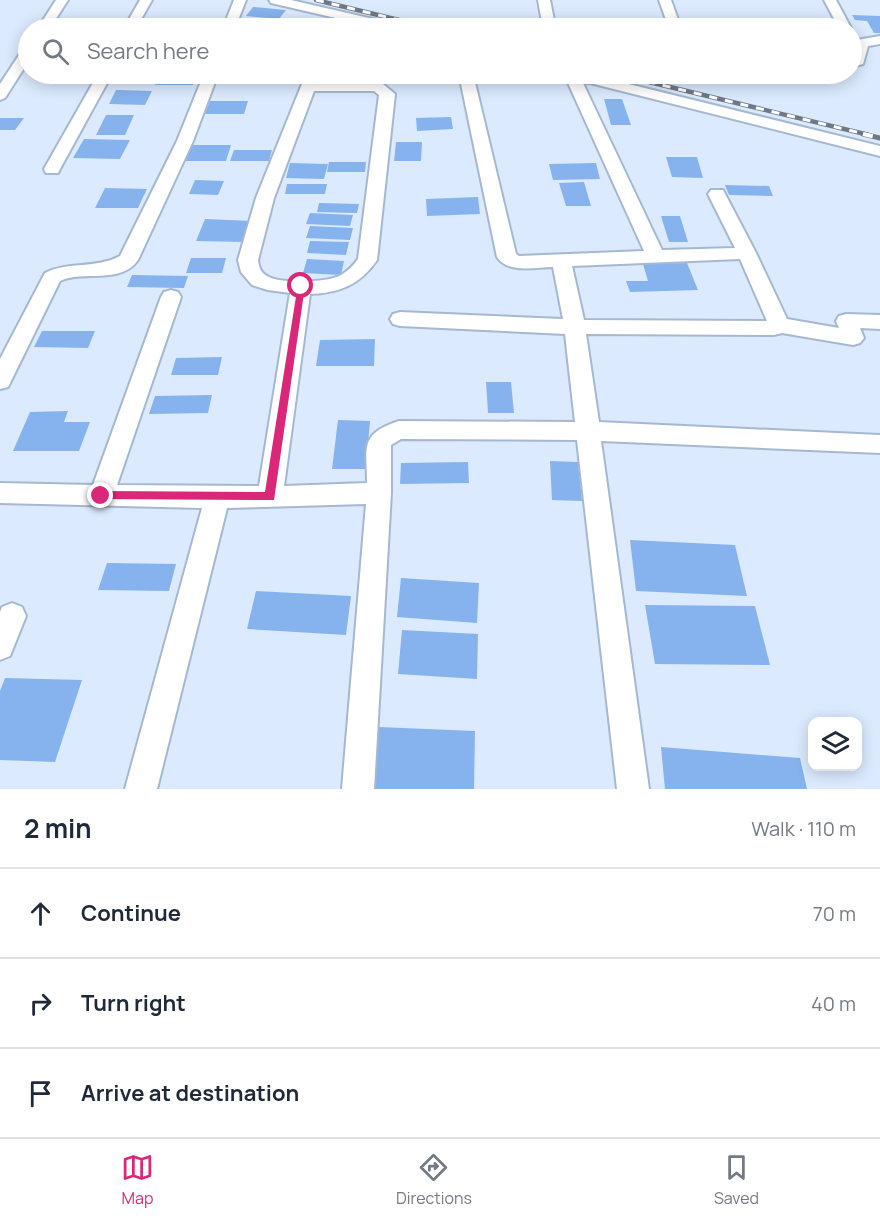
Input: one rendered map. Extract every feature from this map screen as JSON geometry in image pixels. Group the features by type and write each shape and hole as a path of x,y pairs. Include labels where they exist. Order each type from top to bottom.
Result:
{"street":[{"path":"50,18 62,0"},
{"path":"136,18 146,0"},
{"path":"233,18 240,0"},
{"path":"275,0 354,18"},
{"path":"544,0 547,18"},
{"path":"665,0 671,18"},
{"path":"830,0 840,18"},
{"path":"336,18 338,14"},
{"path":"862,39 880,40"},
{"path":"0,95 18,67"},
{"path":"52,169 99,84"},
{"path":"0,381 52,277 65,272 107,269 128,260 185,141 207,84"},
{"path":"308,84 265,198 248,260 251,272 259,280 268,284 333,286 348,281 360,272 367,260 387,94 378,87 349,84"},
{"path":"468,84 507,256 516,262 747,253"},
{"path":"576,84 656,257"},
{"path":"611,84 880,151"},
{"path":"717,194 747,253 778,325"},
{"path":"561,261 575,327 633,789"},
{"path":"270,496 301,286"},
{"path":"101,496 171,297"},
{"path":"400,319 575,327 774,328 778,325 853,338 846,321 880,322"},
{"path":"358,789 379,493 379,443 385,436 399,430 588,431 880,444"},
{"path":"0,493 217,498 379,493"},
{"path":"141,789 217,498"},
{"path":"0,646 12,616"}],"building":[{"path":"253,7 286,10 280,18 246,16"},
{"path":"852,15 880,16 880,33 874,33 867,21 862,21 862,18 854,18"},
{"path":"156,84 193,84 193,85"},
{"path":"116,90 152,91 145,105 109,104"},
{"path":"604,99 622,99 631,125 611,125"},
{"path":"210,101 248,101 244,114 205,114"},
{"path":"106,115 134,115 125,135 96,135"},
{"path":"451,117 453,129 417,131 416,118"},
{"path":"0,118 24,118 15,130 0,130"},
{"path":"84,139 130,140 120,159 73,158"},
{"path":"396,142 422,142 421,161 394,161"},
{"path":"189,145 231,145 226,161 183,161"},
{"path":"234,150 272,150 269,161 230,161"},
{"path":"666,157 697,157 703,178 672,177"},
{"path":"329,162 366,162 365,172 327,172"},
{"path":"290,163 328,164 324,179 286,178"},
{"path":"596,163 600,179 553,180 549,164"},
{"path":"195,180 224,181 218,195 189,194"},
{"path":"584,182 591,206 566,206 559,183"},
{"path":"287,184 327,184 325,194 285,194"},
{"path":"725,185 769,186 773,196 729,195"},
{"path":"105,188 147,189 138,208 95,208"},
{"path":"478,197 480,214 427,216 426,199"},
{"path":"319,203 359,204 357,213 317,212"},
{"path":"310,213 353,215 350,226 306,224"},
{"path":"661,216 680,216 688,242 669,242"},
{"path":"205,219 252,221 245,242 196,241"},
{"path":"310,226 353,228 350,240 306,238"},
{"path":"310,241 349,242 346,255 307,253"},
{"path":"191,258 226,258 222,273 186,273"},
{"path":"307,259 344,261 341,275 303,273"},
{"path":"687,263 698,290 630,292 626,281 648,281 643,264"},
{"path":"132,275 188,276 184,288 127,287"},
{"path":"42,331 95,331 88,348 34,347"},
{"path":"375,339 374,366 316,366 320,340"},
{"path":"222,357 218,375 171,375 176,358"},
{"path":"486,382 511,382 514,413 488,413"},
{"path":"212,395 208,413 149,414 155,396"},
{"path":"68,411 64,422 90,422 79,451 13,451 30,412"},
{"path":"338,420 370,421 366,469 332,469"},
{"path":"550,461 578,462 582,501 552,500"},
{"path":"468,462 469,483 400,484 401,463"},
{"path":"630,540 735,545 747,596 636,591"},
{"path":"107,563 176,564 169,591 98,590"},
{"path":"401,578 479,583 477,623 397,617"},
{"path":"256,591 351,596 346,635 247,629"},
{"path":"645,605 755,606 770,665 655,664"},
{"path":"402,630 478,634 477,679 398,674"},
{"path":"5,678 82,680 55,762 0,760 0,691"},
{"path":"379,727 475,731 474,789 374,789"},
{"path":"661,747 800,758 807,789 665,789"}],"railway":[{"path":"316,0 391,18"},
{"path":"657,84 869,135"},
{"path":"863,134 880,138"}],"route":[{"path":"101,496 217,498 270,496 301,286"}]}
